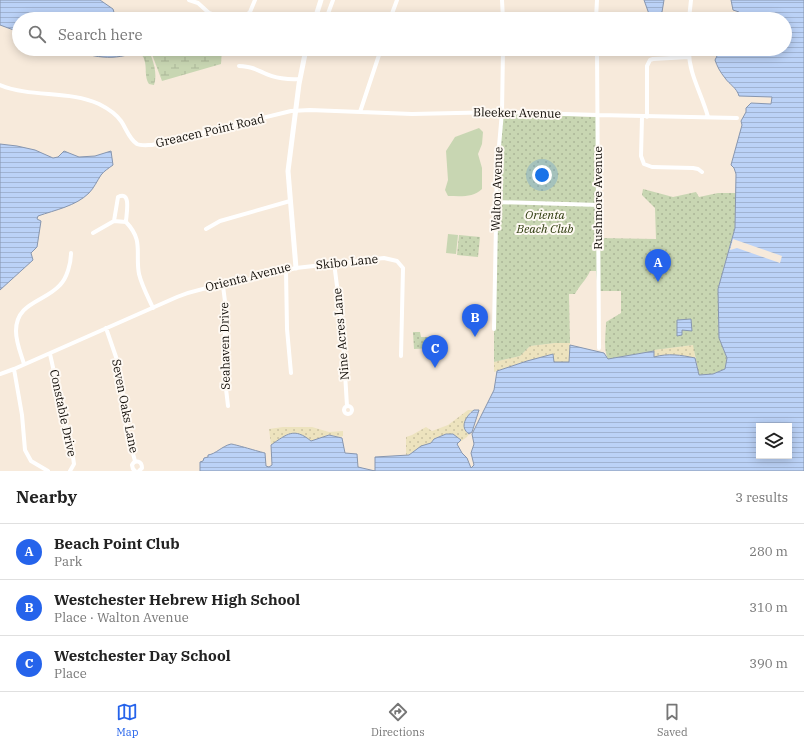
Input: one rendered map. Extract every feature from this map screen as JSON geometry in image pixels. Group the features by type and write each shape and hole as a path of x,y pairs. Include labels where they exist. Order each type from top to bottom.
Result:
{"street":[{"path":"189,0 198,3 207,12"},
{"path":"250,12 255,0"},
{"path":"317,12 320,0"},
{"path":"328,12 332,0"},
{"path":"392,12 396,0"},
{"path":"502,0 503,12"},
{"path":"596,12 597,0"},
{"path":"690,12 692,0"},
{"name":"Orienta Avenue","path":"0,374 50,354 190,292 212,286 223,286 296,268 288,171 300,79 305,56"},
{"path":"360,112 379,56"},
{"name":"Walton Avenue","path":"494,329 497,169 502,112 503,56"},
{"name":"Rushmore Avenue","path":"597,56 599,348"},
{"path":"647,117 647,66 650,60 689,57 692,70 705,103 708,117"},
{"path":"240,66 250,66 265,74 284,79 300,79"},
{"name":"Greacen Point Road","path":"0,85 20,91 76,97 99,104 116,116 133,140 141,145 152,145 296,111"},
{"name":"Bleeker Avenue","path":"296,111 310,110 412,114 502,112 647,117 737,118"},
{"path":"642,116 641,156 644,164 652,167 693,168 702,172"},
{"path":"114,221 116,201 118,198 123,196 128,201 126,222 136,236 139,274 153,308"},
{"path":"206,229 220,221 290,201"},
{"path":"496,202 599,205"},
{"path":"93,234 114,221 126,222"},
{"path":"24,364 16,339 16,331 20,315 28,306 52,292 61,284 67,272 71,253"},
{"name":"Skibo Lane","path":"296,268 384,258 397,261 403,268 404,274 401,356"},
{"name":"Nine Acres Lane","path":"334,263 342,324 346,406"},
{"path":"286,270 287,329 291,373"},
{"name":"Seahaven Drive","path":"223,286 226,309 224,380 228,406"},
{"name":"Seven Oaks Lane","path":"106,328 121,377 127,432 136,461 140,462 142,465 142,468 139,471"},
{"name":"Constable Drive","path":"50,354 74,464 70,471"},
{"path":"14,369 22,415 25,450 31,461 48,471"},
{"name":"Seven Oaks Lane","path":"135,471 132,466 136,461"}],"green space":[{"path":"142,56 152,57 155,71 154,85 149,84 147,80 145,61"},
{"path":"153,56 222,56 221,64 162,81"},
{"name":"Orienta Beach Club","path":"501,113 597,117 597,238 656,239 655,208 642,195 643,189 673,197 696,192 699,197 718,193 735,193 735,228 718,289 719,338 727,358 725,369 713,374 699,375 693,345 654,350 608,359 605,346 606,322 621,313 621,291 598,291 596,271 590,271 575,294 569,294 570,343 530,346 520,356 494,362 494,205"},
{"path":"479,128 483,132 482,144 478,154 482,168 482,189 475,194 448,196 445,190 448,180 446,151 455,137"},
{"path":"448,234 458,235 456,254 446,253"},
{"path":"459,235 480,237 478,257 457,255"},
{"path":"413,332 420,332 421,337 431,337 431,348 414,349"}],"sand":[{"path":"570,343 569,362 554,363 553,354 494,372 494,362 520,356 530,346"},
{"path":"694,345 695,358 674,355 654,357 654,350"},
{"path":"468,410 474,410 469,413 466,432 469,434 467,437 457,444 461,440 454,435 450,434 442,436 406,455 406,437 426,427 432,431 448,425"},
{"path":"283,427 312,427 329,432 343,431 343,436 340,437 329,435 311,441 300,434 295,433 286,435 271,445 269,429"}],"water":[{"path":"0,0 100,0 113,9 114,12 12,12 12,29 0,25"},
{"path":"644,0 664,0 662,12 648,12"},
{"path":"731,0 804,0 804,471 375,471 375,457 409,455 421,446 431,443 434,439 446,434 453,434 461,440 457,444 467,458 471,468 474,465 471,453 474,444 472,434 494,390 497,371 553,354 554,362 569,362 570,345 604,353 608,359 654,351 654,357 674,355 695,358 699,375 713,374 725,369 727,358 719,338 718,289 735,228 736,174 731,165 742,125 741,121 746,112 746,108 751,103 771,104 772,97 739,96 737,91 722,74 715,60 717,56 792,56 792,12 739,12 733,10"},
{"path":"94,56 120,56 116,57"},
{"path":"0,144 35,150 53,158 58,157 64,151 79,157 95,156 111,151 113,165 102,174 89,193 84,197 65,207 38,216 37,219 41,221 37,247 31,253 33,260 0,290"},
{"path":"691,319 692,331 682,330 682,335 677,336 677,320"},
{"path":"474,410 479,410 472,432 469,434 464,428 464,425 468,415"},
{"path":"295,433 300,434 311,441 329,435 342,438 345,453 357,454 358,467 375,471 200,471 200,462 203,461 204,458 208,457 208,455 231,444 265,453 266,466 269,467 272,465 271,445 286,435"}],"pier":[{"path":"733,239 782,256 780,263 737,248 730,250"}],"place":[{"name":"Beach Point Club","path":"658,282"},
{"name":"Westchester Hebrew High School","path":"475,337"},
{"name":"Westchester Day School","path":"435,368"}]}
